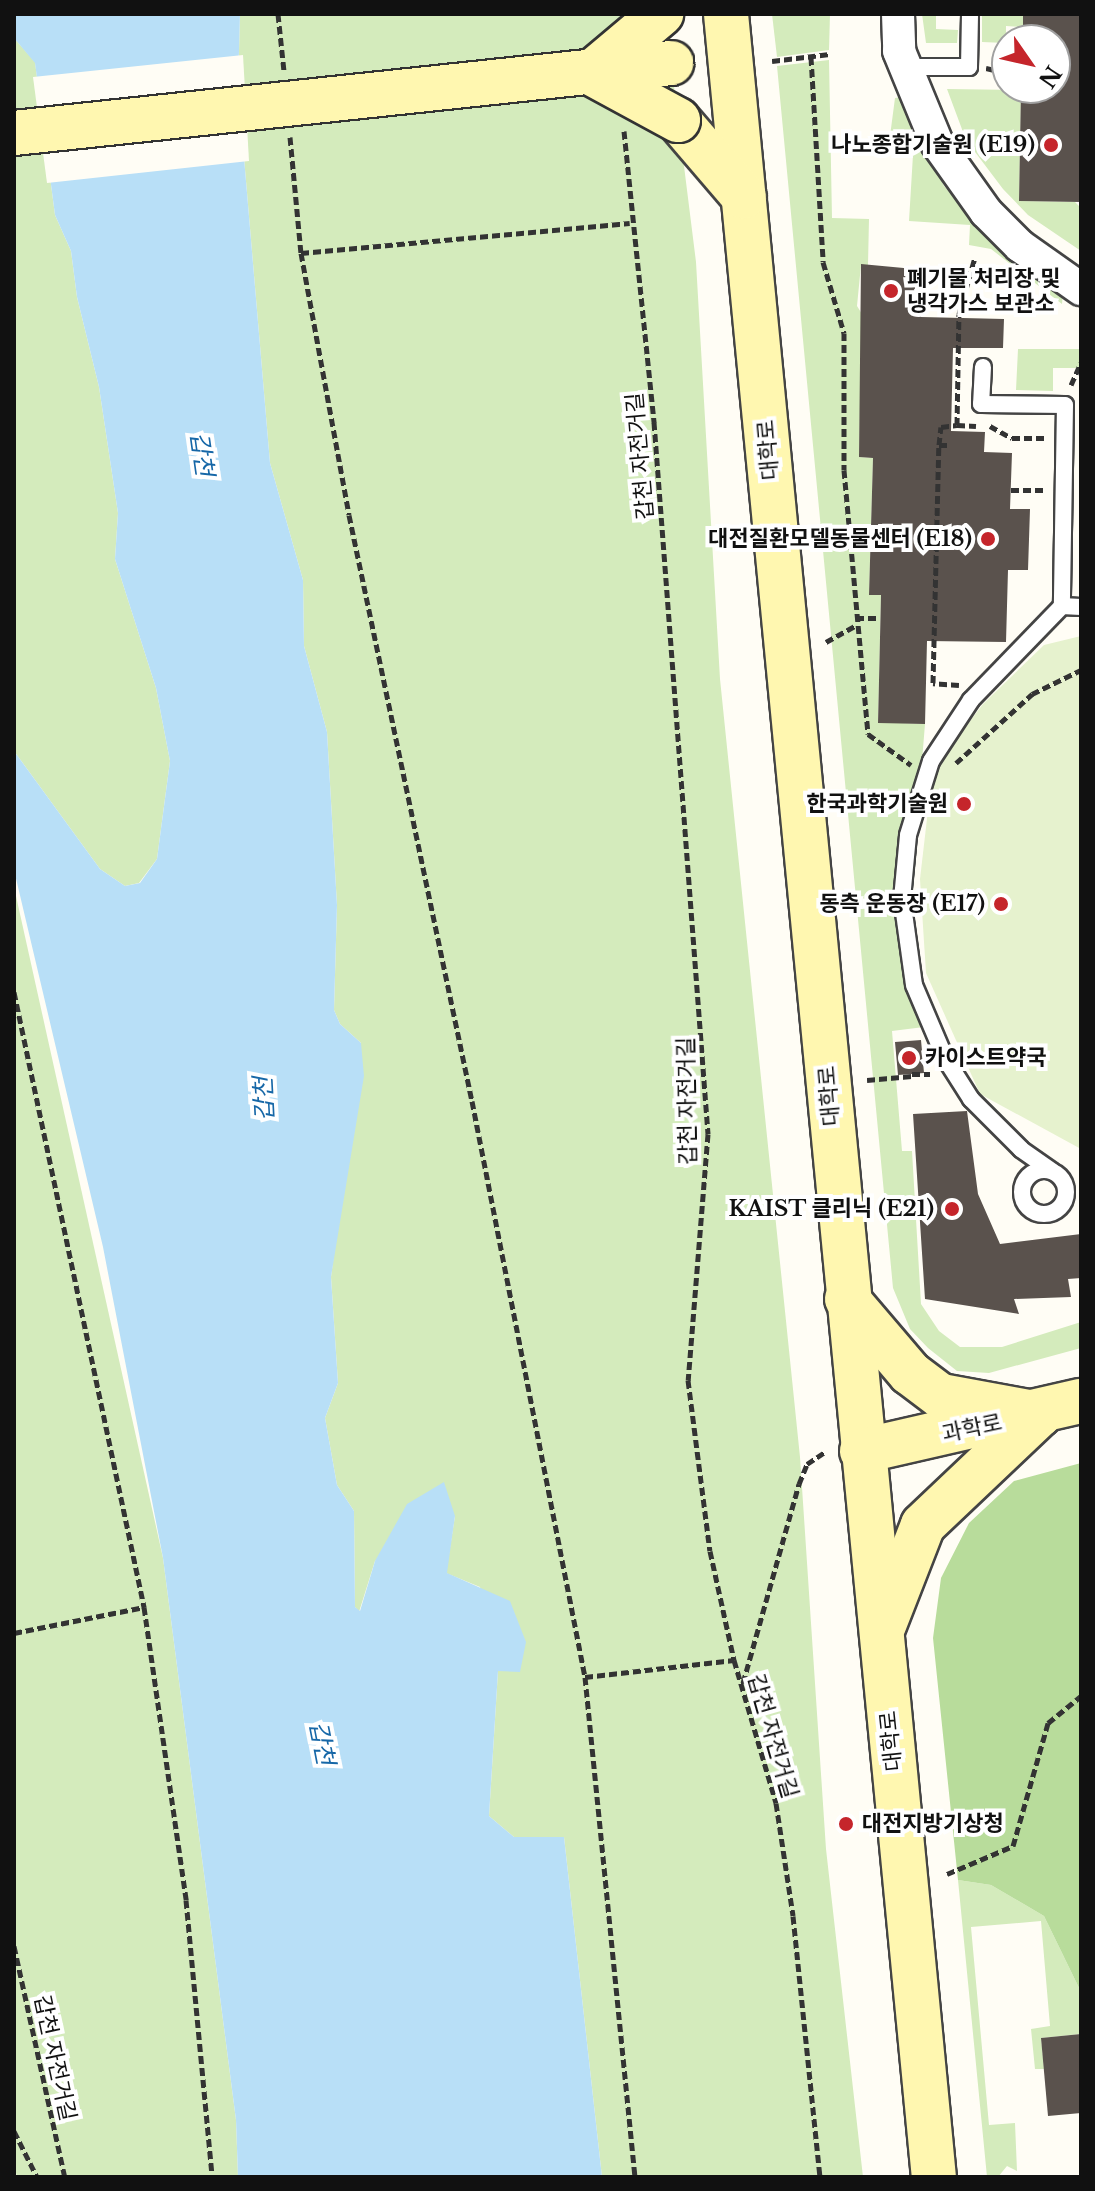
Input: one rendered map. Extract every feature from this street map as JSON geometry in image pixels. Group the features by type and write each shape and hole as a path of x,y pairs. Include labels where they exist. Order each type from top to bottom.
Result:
{"main road":[{"path":"591,73 661,14"},
{"path":"14,133 591,73 671,63 743,44"},
{"name":"대학로","path":"743,44 744,197 847,1299 844,1452 880,1635 934,2177"},
{"path":"591,73 678,120 744,197"},
{"path":"847,1299 910,1373 941,1396 1040,1414"},
{"name":"과학로","path":"844,1452 1040,1414 1081,1401"},
{"path":"880,1635 923,1525 1040,1414"}],"street":[{"path":"898,14 899,51 937,143 986,212 1020,246 1081,289"}],"lane":[{"path":"905,67 969,67 970,14"},
{"path":"983,367 981,404 1065,405 1062,606 971,700 931,761 908,835 902,899 914,985 945,1058 971,1099 1058,1176 1081,1187"},
{"path":"1062,606 1081,607"}],"path":[{"path":"278,14 284,74"},
{"path":"743,44 811,57 830,54"},
{"path":"811,57 823,262 844,333 844,470 868,734 919,771"},
{"name":"갑천 자전거길","path":"623,118 630,223 654,422 708,1134 688,1380 710,1551 734,1660 776,1803 820,2177"},
{"path":"290,134 301,253 585,1677 635,2177"},
{"path":"301,253 630,223"},
{"path":"957,425 959,314 975,257"},
{"path":"971,700 956,682 933,683 936,452 941,427 992,426 1012,438 1064,438"},
{"path":"939,445 950,445"},
{"path":"1011,490 1064,489"},
{"path":"826,642 857,622 880,618"},
{"path":"948,769 973,752 1032,694 1081,670"},
{"path":"14,992 144,1607 186,1900 211,2177"},
{"path":"867,1080 934,1073"},
{"path":"743,1684 807,1464 844,1452"},
{"path":"14,1633 144,1607"},
{"path":"585,1677 734,1660"},
{"path":"947,1874 1013,1846 1048,1723 1081,1696"},
{"name":"갑천 자전거길","path":"14,1946 65,2177"},
{"path":"14,2131 37,2177"}],"green space":[{"path":"240,14 665,14 696,262 720,679 800,1457 826,1849 863,2177 602,2177 564,1837 514,1837 489,1816 498,1671 480,1587 446,1573 455,1516 375,1561 359,1612 355,1607 354,1511 337,1485 325,1418 338,1383 331,1277 361,1043 340,1024 334,1010 337,905 327,732 304,646 303,580 270,463 238,87"},
{"path":"772,14 830,14 829,50 777,57"},
{"path":"922,14 936,14 936,29 958,30 957,43 926,43"},
{"path":"982,14 1023,14 1023,24 991,24 991,42 982,42"},
{"path":"14,38 35,62 55,215 71,251 77,297 99,387 118,513 115,559 156,688 170,761 157,859 139,883 125,886 100,869 14,751"},
{"path":"829,60 832,218 869,219 868,265 861,265 857,306 862,314 859,457 873,458 869,595 881,595 878,722 925,724 922,761 898,843 893,905 904,983 924,1027 892,1031 902,1151 912,1151 921,1304 939,1331 960,1347 1002,1347 1081,1322 1081,1348 989,1373 957,1371 928,1348 910,1329 893,1288 777,66"},
{"path":"947,89 991,90 991,104 1021,104 1019,201 1075,202 1081,208 1081,251 1028,215 1003,189 966,140"},
{"path":"901,97 944,186 996,245 1063,293 1062,304 991,249 969,245 970,225 909,221 914,138 890,136 895,98"},
{"path":"1018,349 1081,349 1081,368 1053,368 1053,391 1016,390"},
{"name":"동측 운동장 (E17)","path":"1081,636 1081,1149 980,1094 926,973 920,879 930,793 943,756 983,704 1044,645"},
{"path":"14,887 163,1558 236,2120 238,2177 17,2177 14,2165"},
{"path":"1081,1463 1081,1992 1044,1916 991,1885 958,1880 933,1638 941,1578 969,1523 1014,1481"},
{"path":"958,1880 991,1885 1044,1916 1081,1992 1081,2034 1041,2038 1044,2069 1035,2069 1031,2029 1050,2026 1041,1921 971,1927 989,2125 1015,2123 1017,2171 1007,2166 998,2177 987,2177"}],"water":[{"name":"갑천","path":"14,14 240,14 238,87 270,463 303,580 304,646 327,732 337,905 334,1010 340,1024 361,1043 364,1076 331,1277 338,1383 325,1418 337,1485 354,1511 355,1607 360,1611 375,1561 407,1504 444,1482 455,1516 447,1573 510,1601 526,1642 520,1672 498,1671 489,1816 514,1837 564,1837 602,2177 238,2177 236,2120 163,1558 103,1247 14,870 14,751 100,869 125,886 140,883 157,859 170,761 156,688 115,559 118,513 99,387 77,297 71,251 55,215 35,63 14,38"}],"pier":[{"path":"243,55 249,161 47,183 33,77"}],"building":[{"name":"나노종합기술원 (E19)","path":"1023,14 1081,14 1081,202 1019,201 1021,104 1071,104 1071,24 1023,24"},
{"name":"대전질환모델동물센터 (E18)","path":"861,264 925,270 921,317 1004,319 1003,348 953,348 951,431 985,432 984,452 1012,453 1010,509 1030,509 1028,570 1008,570 1006,642 927,641 925,724 878,723 881,595 869,595 873,458 859,457"},
{"name":"카이스트약국","path":"921,1040 924,1073 898,1075 895,1042"},
{"name":"KAIST 클리닉 (E21)","path":"967,1111 978,1194 1000,1244 1081,1234 1081,1278 1068,1279 1071,1297 1014,1299 1019,1314 925,1299 913,1114"},
{"path":"1081,2034 1081,2113 1048,2116 1041,2038"}],"place":[{"name":"나노종합기술원 (E19)","path":"1051,145"},
{"name":"폐기물 처리장 및 냉각가스 보관소","path":"891,291"},
{"name":"대전질환모델동물센터 (E18)","path":"988,539"},
{"name":"한국과학기술원","path":"964,804"},
{"name":"동측 운동장 (E17)","path":"1001,904"},
{"name":"카이스트약국","path":"909,1058"},
{"name":"KAIST 클리닉 (E21)","path":"952,1209"},
{"name":"대전지방기상청","path":"846,1824"}]}
